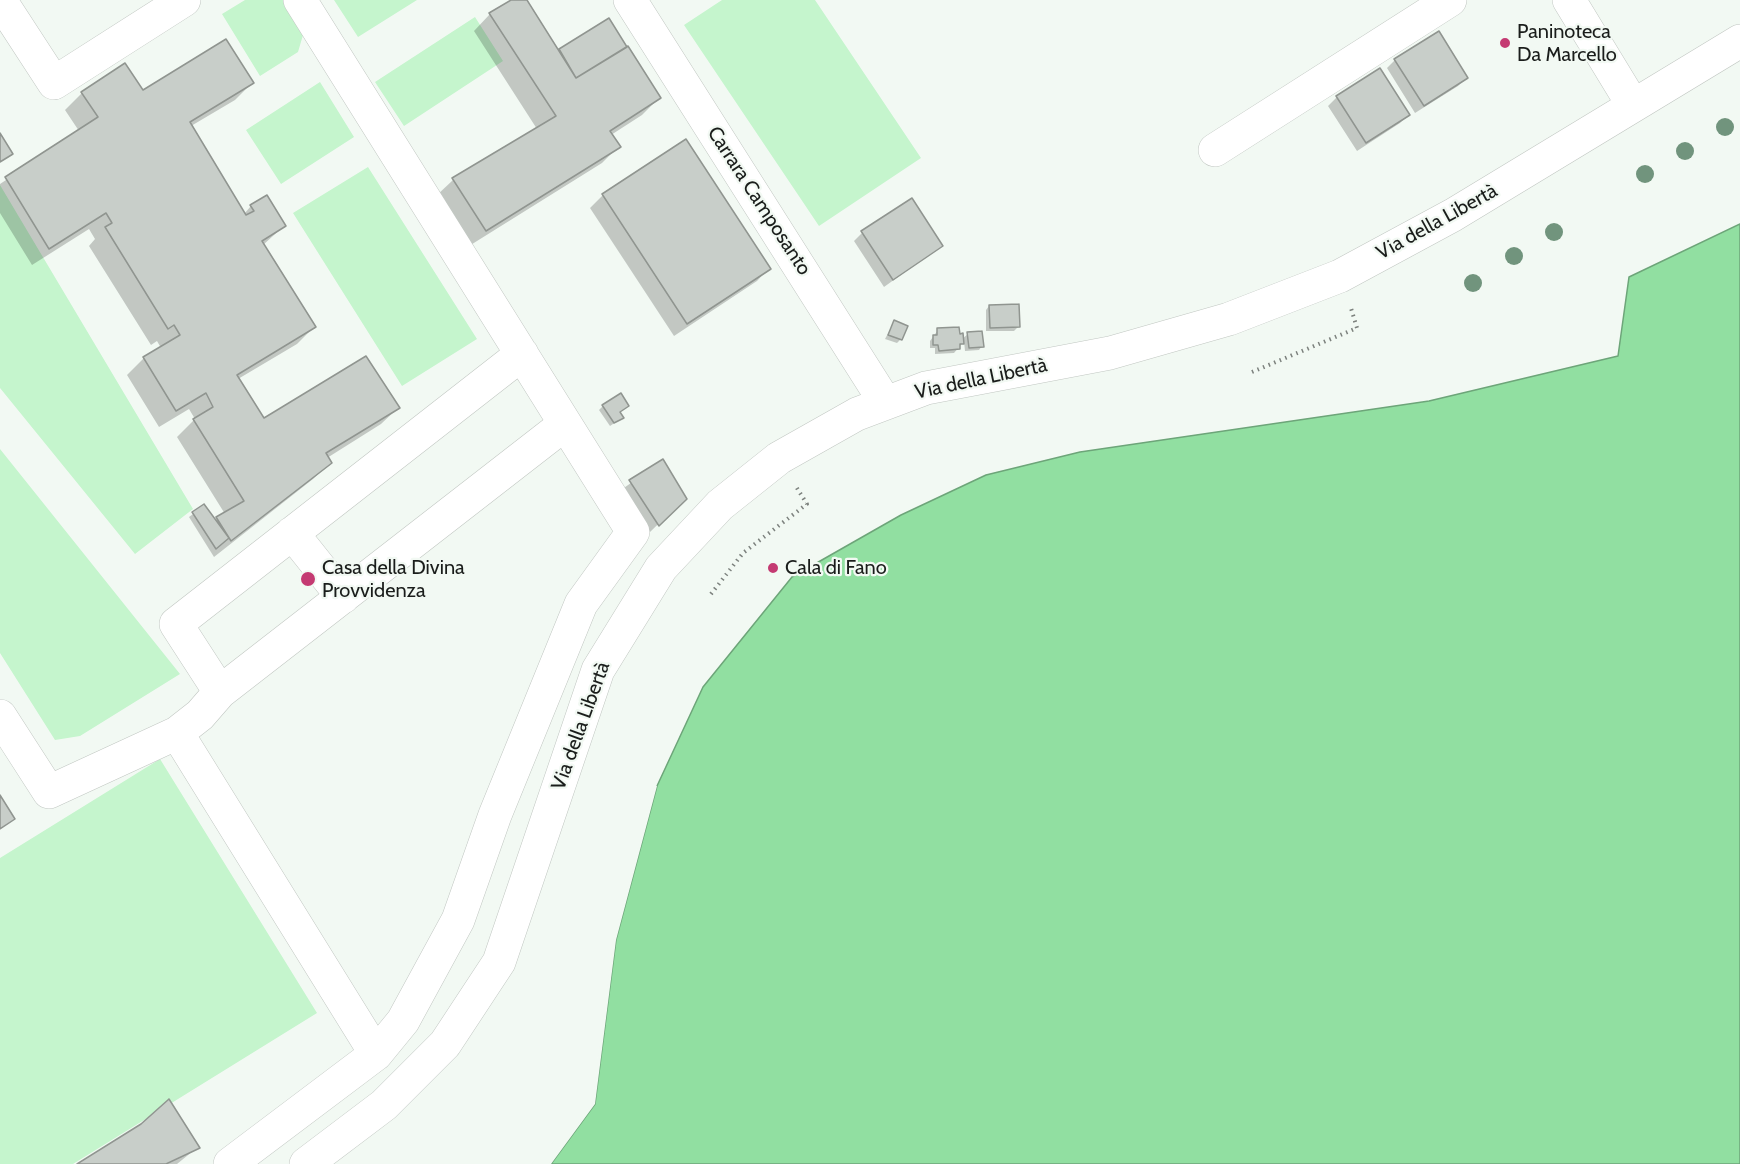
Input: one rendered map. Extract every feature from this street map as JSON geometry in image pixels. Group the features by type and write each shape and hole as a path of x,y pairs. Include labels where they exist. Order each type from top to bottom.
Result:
{"street":[{"path":"0,0 54,83 184,0"},
{"path":"300,0 633,532 639,548 661,568"},
{"path":"1215,150 1450,0"},
{"path":"1569,0 1633,105"},
{"name":"Carrara Camposanto","path":"637,2 885,402"},
{"name":"Via della Libertà","path":"306,1164 384,1105 445,1044 499,962 598,670 661,568 720,505 779,458 856,414 926,388 1132,347 1229,320 1340,276 1453,215 1740,41"},
{"path":"220,692 176,624 522,354"},
{"path":"0,716 49,792 177,733 200,715 220,692 565,424"},
{"path":"230,1164 376,1054 403,1022 458,920 495,815 581,604 633,532"},
{"path":"292,533 343,597"},
{"path":"177,733 376,1054"}],"path":[{"path":"1252,372 1357,328 1340,276"},
{"path":"711,594 743,553 807,504 779,458"}],"shaded area":[{"path":"245,0 283,0 303,35 298,52 260,76 222,14"},
{"path":"334,0 417,0 358,37"},
{"path":"722,0 815,0 921,158 819,226 684,25"},
{"path":"475,17 503,61 404,126 375,82"},
{"path":"320,82 354,137 281,184 246,130"},
{"path":"368,167 477,339 402,386 293,213"},
{"path":"0,185 193,509 135,554 0,388"},
{"path":"1740,224 1740,1164 551,1164 595,1104 616,940 657,786 703,687 792,577 901,515 986,475 1080,452 1429,401 1618,356 1629,277"},
{"path":"0,449 180,674 80,736 55,740 0,653"},
{"path":"160,759 317,1013 73,1164 0,1164 0,858"}],"pier":[{"path":"654,785 657,786 616,940 595,1104 551,1164 548,1164 592,1103 613,940"}],"building":[{"path":"511,0 527,0 576,78 628,46 661,98 610,131 621,147 486,231 452,178 556,116 489,13"},
{"path":"609,18 627,47 576,78 559,49"},
{"path":"1439,31 1468,78 1424,106 1394,59"},
{"path":"226,39 254,83 190,122 246,215 254,211 250,205 267,195 286,226 262,241 316,327 237,375 264,418 366,356 400,408 326,453 332,463 231,541 216,517 244,501 193,419 213,407 206,393 176,411 143,357 180,335 174,325 168,329 105,227 112,223 106,213 49,249 5,177 98,117 81,92 125,63 143,90"},
{"path":"1380,68 1410,115 1366,143 1336,96"},
{"path":"0,133 13,154 0,162"},
{"path":"686,139 771,269 687,324 602,194"},
{"path":"912,198 943,246 893,280 861,231"},
{"path":"1019,304 1020,327 990,328 989,305"},
{"path":"894,320 908,326 902,340 888,335"},
{"path":"959,327 960,334 963,333 964,344 960,344 960,349 939,351 938,345 933,345 933,335 937,335 937,328"},
{"path":"982,331 984,347 969,348 967,332"},
{"path":"621,393 629,406 620,412 624,418 614,423 602,405"},
{"path":"663,459 687,499 659,526 629,480"},
{"path":"204,504 229,538 216,549 192,512"},
{"path":"0,795 15,819 0,829"},
{"path":"169,1099 200,1148 166,1164 77,1164 141,1124"}],"place":[{"name":"Paninoteca Da Marcello","path":"1505,43"},
{"name":"Cala di Fano","path":"773,568"},
{"name":"Casa della Divina Provvidenza","path":"308,579"}]}
